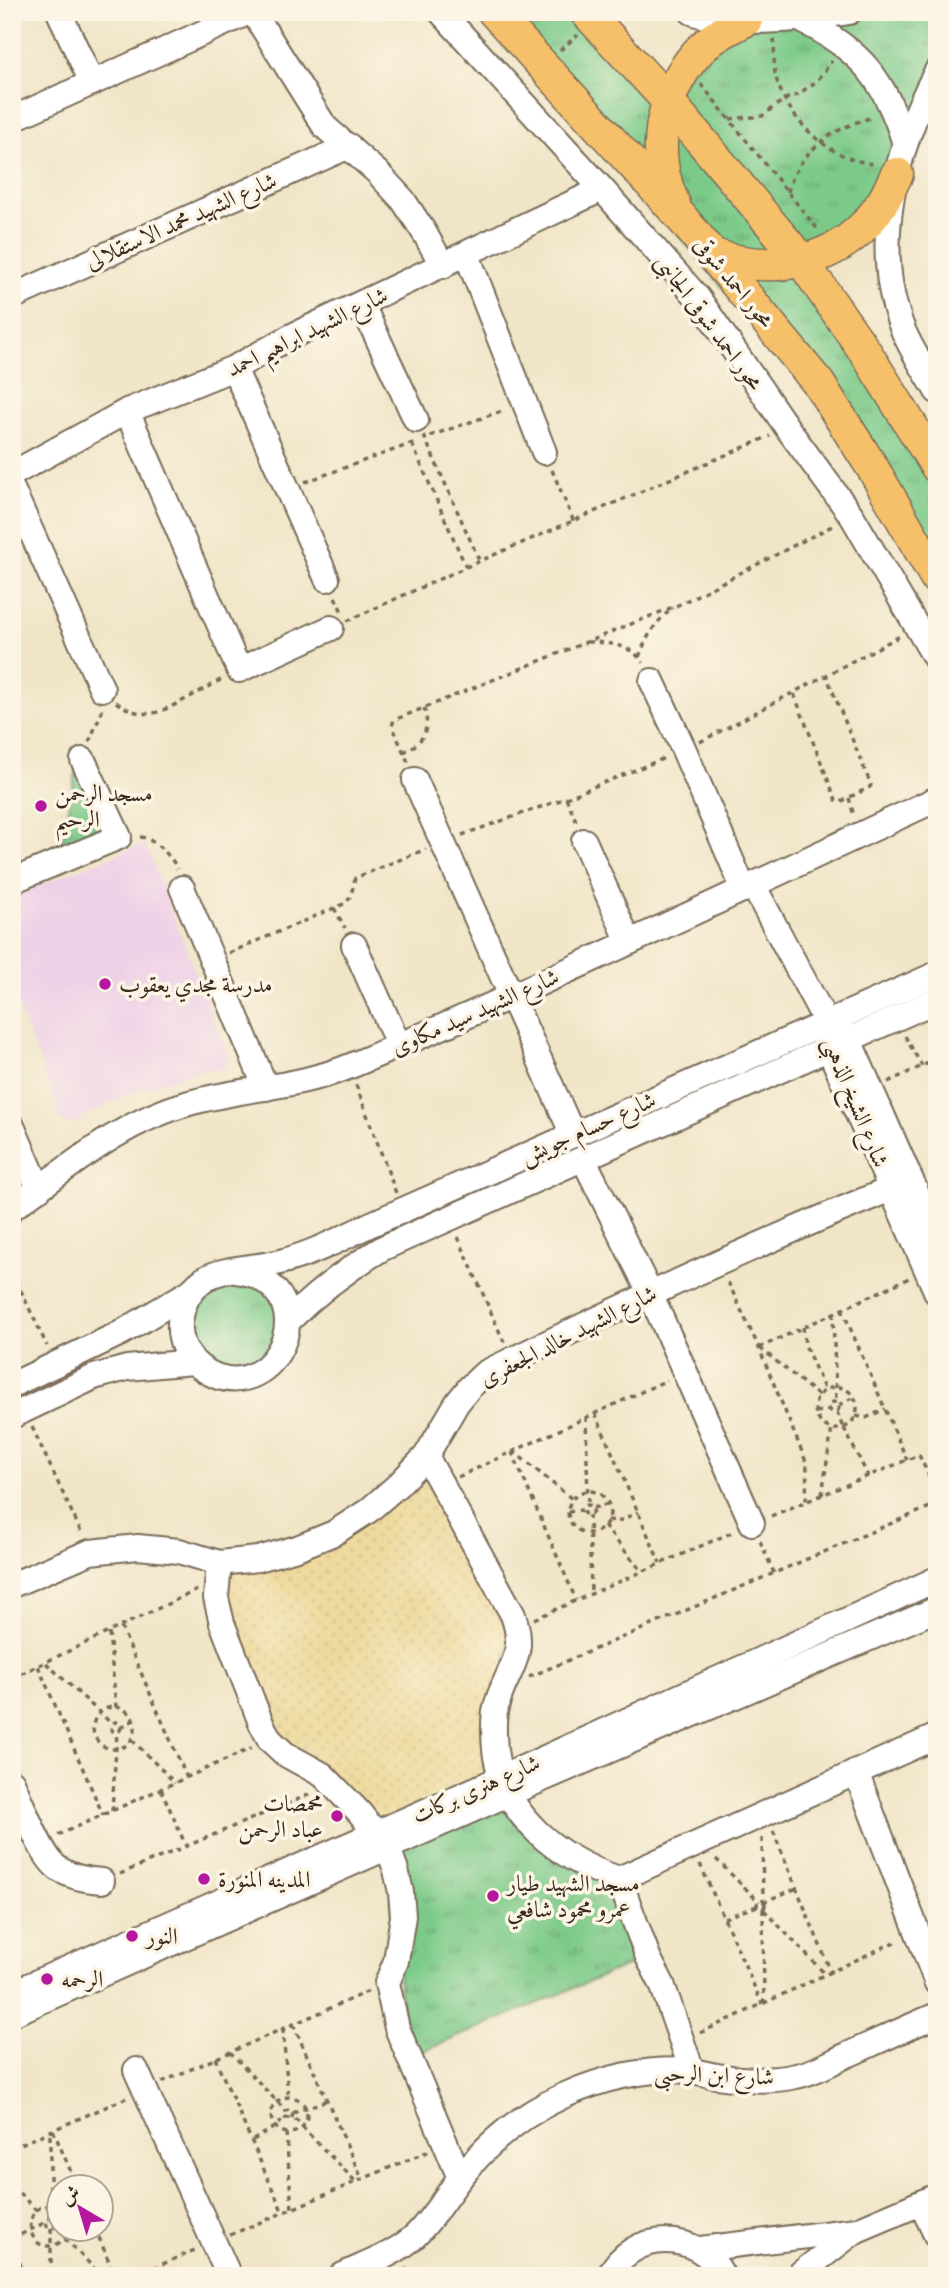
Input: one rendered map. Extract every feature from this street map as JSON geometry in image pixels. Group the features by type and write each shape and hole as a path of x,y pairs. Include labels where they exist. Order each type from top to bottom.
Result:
{"main road":[{"name":"محور احمد شوقى","path":"494,12 681,217 818,384 872,467 937,579"},
{"path":"590,17 668,101 802,261 866,353 937,467"},
{"path":"681,217 667,190 661,160 661,130 668,101 680,75 698,52 720,33 761,20"},
{"path":"711,254 756,265 779,265 802,261 833,248 860,229 882,204 900,161"}],"street":[{"path":"59,12 92,83"},
{"path":"12,119 92,83 207,21 251,12 325,127 377,172 403,200 443,266"},
{"name":"محور احمد شوقى الجانبى","path":"441,12 698,298 852,516 937,661"},
{"path":"692,12 701,16 761,20 801,20 849,12"},
{"path":"801,20 831,35 858,56 879,82 895,112 900,161"},
{"path":"937,71 922,98 900,161 891,209 888,249 892,290 903,329 937,391"},
{"name":"شارع الشهيد محمد الاستقلالى","path":"12,297 349,146"},
{"name":"شارع الشهيد ابراهيم احمد","path":"12,474 127,411 234,368 292,337 602,190"},
{"path":"467,255 544,452"},
{"path":"362,305 417,434"},
{"path":"234,368 327,579"},
{"path":"127,411 239,670 339,625"},
{"path":"12,489 103,689"},
{"path":"652,681 748,888 826,1022"},
{"path":"12,881 119,837 83,760"},
{"path":"415,780 573,1135"},
{"name":"شارع الشهيد سيد مكاوى","path":"12,1208 75,1160 147,1119 186,1104 314,1079 349,1067 748,888 937,799"},
{"path":"584,841 629,942"},
{"path":"12,863 40,870"},
{"path":"182,888 266,1088"},
{"path":"354,945 399,1046"},
{"name":"شارع حسام جويش","path":"235,1271 282,1262 327,1246 937,974"},
{"name":"شارع حسام جويش","path":"287,1322 316,1293 348,1268 383,1248 937,1000"},
{"name":"شارع الشيخ الذهبى","path":"826,1022 826,1036 839,1044 872,1090 937,1239"},
{"name":"شارع الشيخ الذهبى","path":"839,1044 891,1189 937,1293"},
{"path":"12,1126 39,1189"},
{"path":"584,1160 650,1293 752,1523"},
{"name":"شارع الشهيد خالد الجعفرى","path":"12,1585 90,1552 138,1547 179,1551 218,1572 297,1548 334,1533 368,1511 426,1456 457,1403 485,1373 650,1293 891,1189"},
{"path":"12,1385 121,1333 204,1280 219,1273 235,1271 254,1275 271,1286 282,1303 287,1322 285,1341 276,1358 262,1371 245,1378 226,1379 208,1373 193,1362 183,1346 179,1326 182,1307 192,1290"},
{"path":"18,1413 94,1377 127,1368 193,1362"},
{"path":"426,1456 513,1615 517,1627 519,1648 515,1664 502,1688 494,1724 495,1751 504,1786 528,1823 553,1846 585,1866 619,1878 937,1736"},
{"path":"218,1572 216,1598 222,1623 261,1723 271,1740 285,1754 323,1775 333,1784 383,1841 401,1892 403,1916 396,1961 387,1983 397,2028 460,2178"},
{"name":"شارع هنرى بركات","path":"12,2014 504,1786 937,1579"},
{"name":"شارع هنرى بركات","path":"504,1786 937,1609"},
{"path":"856,1772 937,1983"},
{"path":"12,1782 47,1858 60,1870 84,1879 102,1881"},
{"name":"شارع هنرى بركات","path":"12,1993 383,1841"},
{"path":"619,1878 648,1957 662,1984 692,2071"},
{"name":"شارع ابن الرحبى","path":"341,2276 396,2250 414,2236 434,2215 481,2153 533,2112 563,2096 593,2084 659,2071 692,2071 745,2079 799,2076 937,2015"},
{"path":"140,2080 229,2276"},
{"path":"797,2276 857,2230 929,2200 937,2237"},
{"path":"701,2249 857,2230"},
{"path":"610,2276 613,2268 626,2254 644,2244 663,2240 682,2242 701,2249 718,2265 723,2276"}],"path":[{"path":"542,65 590,17"},
{"path":"761,20 776,75 785,99 800,124 834,151 859,163 900,161"},
{"path":"730,119 762,116 785,99 797,95 817,81 829,67 842,44"},
{"path":"687,66 833,248"},
{"path":"788,192 791,180 804,159 822,141 863,120 895,112"},
{"path":"286,489 417,434 525,404"},
{"path":"327,579 339,625 466,567 788,429"},
{"path":"417,434 480,562"},
{"path":"417,434 466,567"},
{"path":"544,452 574,522"},
{"path":"415,780 392,722 678,605 852,516"},
{"path":"639,657 647,636 660,618 678,605"},
{"path":"212,960 346,903 351,896 355,878 684,750 918,627"},
{"path":"586,642 605,642 623,647 639,657 652,681"},
{"path":"103,689 113,700 126,708 140,713 156,713 239,670"},
{"path":"794,694 836,800 840,802 870,787 872,785 826,675"},
{"path":"83,760 101,714 103,689"},
{"path":"403,752 412,749 425,735 425,708"},
{"path":"566,798 584,841"},
{"path":"119,837 146,837 174,861 182,888"},
{"path":"895,1019 922,1066"},
{"path":"872,1090 937,1059"},
{"path":"349,1067 402,1211"},
{"path":"450,1219 512,1360"},
{"path":"719,1263 759,1348 808,1467 806,1501"},
{"path":"759,1348 926,1270"},
{"path":"12,1272 56,1366"},
{"path":"842,1309 907,1460"},
{"path":"833,1313 837,1412 868,1476"},
{"path":"803,1327 805,1345 825,1391"},
{"path":"759,1348 819,1396"},
{"path":"442,1484 685,1373"},
{"path":"835,1387 846,1389 854,1397 858,1410 856,1416 843,1428 832,1429 823,1424 816,1412 816,1404 819,1396 835,1387"},
{"path":"830,1410 830,1405 854,1397"},
{"path":"856,1416 866,1418 885,1409"},
{"path":"816,1412 837,1412"},
{"path":"18,1413 90,1552"},
{"path":"595,1413 660,1563"},
{"path":"586,1417 588,1491 593,1511 589,1515 591,1594"},
{"path":"822,1495 832,1429"},
{"path":"512,1451 572,1499"},
{"path":"512,1451 576,1600"},
{"path":"517,1627 752,1523 919,1455 937,1493"},
{"path":"588,1491 600,1494 609,1504 608,1520 604,1526 589,1532 572,1524 568,1511 572,1499 588,1491"},
{"path":"582,1510 585,1505 598,1508 609,1504"},
{"path":"502,1688 937,1504"},
{"path":"568,1511 582,1510"},
{"path":"582,1510 589,1515"},
{"path":"608,1520 619,1521 638,1512"},
{"path":"752,1523 774,1573"},
{"path":"604,1526 642,1571"},
{"path":"12,1678 121,1627 218,1572"},
{"path":"121,1627 187,1778"},
{"path":"109,1633 116,1707"},
{"path":"46,1663 112,1724"},
{"path":"38,1666 103,1815"},
{"path":"116,1707 124,1709 134,1720 135,1734 127,1745 116,1749 102,1745 97,1740 94,1726 100,1713 116,1707"},
{"path":"112,1811 117,1732 134,1720"},
{"path":"112,1724 116,1722 121,1727"},
{"path":"112,1724 111,1730 117,1732"},
{"path":"132,1740 175,1783"},
{"path":"40,1843 271,1740"},
{"path":"102,1881 333,1784"},
{"path":"161,1789 186,1846"},
{"path":"764,1814 831,1972"},
{"path":"760,1903 764,1814"},
{"path":"696,1844 760,1903 825,1974"},
{"path":"696,1844 724,1918 763,2003"},
{"path":"724,1918 797,1888"},
{"path":"763,1909 763,2003"},
{"path":"682,2041 917,1931"},
{"path":"12,2148 52,2131 140,2080 215,2058 387,1983"},
{"path":"293,2024 362,2179"},
{"path":"283,2029 288,2096"},
{"path":"230,2052 356,2182"},
{"path":"215,2058 284,2213"},
{"path":"288,2096 298,2099 305,2107 307,2116 303,2126 292,2133 275,2127 271,2114 276,2101 288,2096"},
{"path":"252,2141 305,2107 327,2101"},
{"path":"285,2118 286,2111"},
{"path":"52,2131 71,2172"},
{"path":"51,2172 52,2131"},
{"path":"286,2133 292,2209"},
{"path":"135,2276 445,2144"},
{"path":"12,2186 36,2210"},
{"path":"46,2206 36,2210 31,2219 30,2230 35,2239 51,2246 61,2242"},
{"path":"25,2276 12,2242 46,2222"},
{"path":"51,2242 51,2276"},
{"path":"68,2242 102,2276"},
{"path":"101,2242 115,2276"},
{"path":"403,2264 409,2276"}],"shaded area":[{"path":"145,843 227,1054 227,1062 224,1069 194,1071 124,1096 87,1114 76,1123 64,1123 59,1117 12,991 12,896"}],"green space":[{"path":"494,12 586,12 668,100 720,33 849,12 937,12 937,71 897,174 803,261 937,467 937,579 872,467"},
{"path":"78,761 119,837 58,862"},
{"path":"235,1271 283,1303 262,1371 193,1362 182,1307"},
{"path":"508,1794 602,1873 648,1957 409,2057 396,1961 388,1848"}],"sand":[{"path":"426,1456 513,1615 502,1688 501,1778 377,1833 285,1754 217,1580 259,1559 297,1548"}],"place":[{"name":"مسجد الرحمن الرحيم","path":"41,806"},
{"name":"مدرسة مجدي يعقوب","path":"105,984"},
{"name":"محمصات عباد الرحمن","path":"337,1816"},
{"name":"المدينه المنورة","path":"204,1879"},
{"name":"مسجد الشهيد طيار عمرو محمود شافعي","path":"493,1896"},
{"name":"النور","path":"132,1936"},
{"name":"الرحمه","path":"47,1979"}]}
